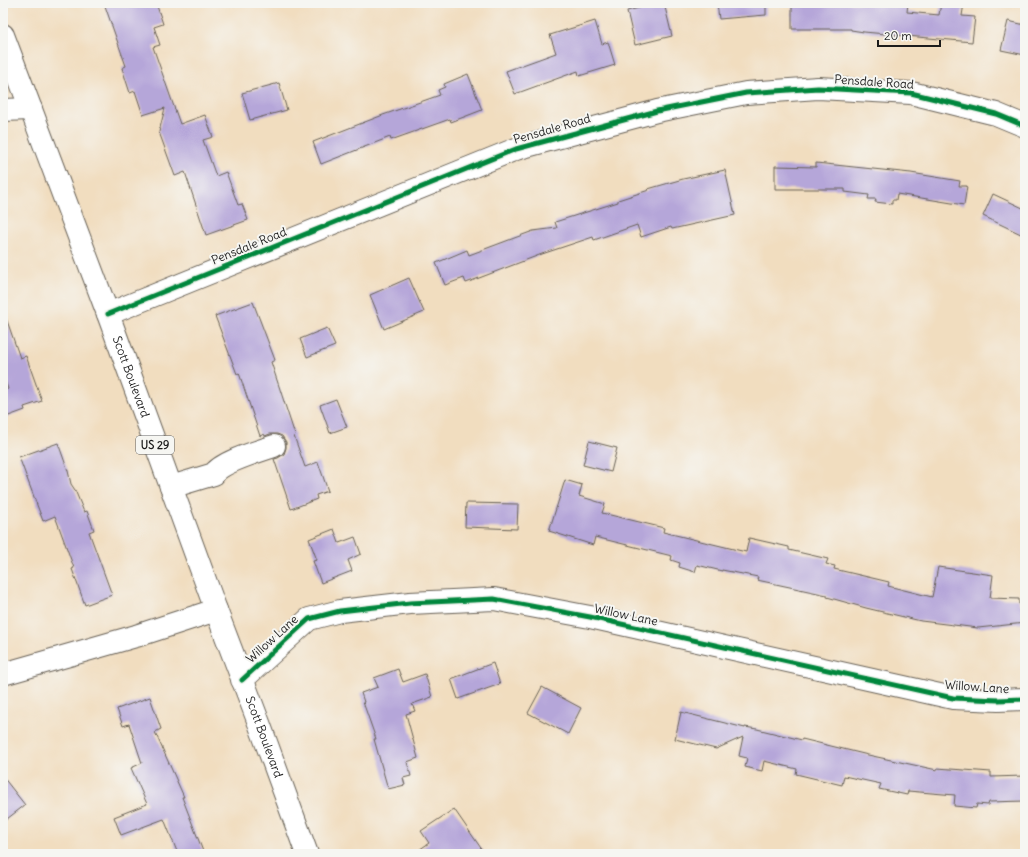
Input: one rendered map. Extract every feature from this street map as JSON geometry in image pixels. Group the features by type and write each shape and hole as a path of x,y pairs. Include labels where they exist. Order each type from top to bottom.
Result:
{"main road":[{"name":"Scott Boulevard","path":"4,38 108,314 307,854"},
{"name":"Pensdale Road","path":"108,314 516,149 657,111 746,93 818,88 911,93 996,114 1025,126"},
{"path":"3,110 31,109"},
{"path":"171,487 214,474 216,470 228,463 277,451"},
{"name":"Willow Lane","path":"242,680 309,619 340,611 410,603 494,599 590,617 953,698 998,700 1025,699"},
{"path":"3,674 136,636 216,610"}],"building":[{"path":"104,3 156,3 163,24 154,27 160,45 153,47 180,124 205,115 213,137 203,140 216,176 226,172 238,205 242,204 248,220 206,235 185,172 175,176 159,132 165,108 143,115 135,91 130,93 122,68 126,66"},
{"path":"664,3 672,36 635,45 627,11"},
{"path":"717,3 766,3 766,15 719,19"},
{"path":"792,3 908,3 907,12 939,15 941,3 964,3 962,16 975,17 972,42 864,32 851,29 792,29"},
{"path":"595,21 602,44 608,42 615,65 579,76 578,71 515,94 506,71 556,53 550,35"},
{"path":"1008,21 1025,25 1025,55 1001,50"},
{"path":"468,74 482,110 451,122 450,119 391,140 390,137 321,164 313,142 440,95 438,90 445,87 444,84"},
{"path":"279,83 287,110 250,120 242,93"},
{"path":"816,163 911,173 960,181 959,186 967,186 964,205 897,194 896,200 892,200 892,204 875,202 876,199 868,199 869,195 845,192 845,189 775,189 775,166 816,167"},
{"path":"725,170 735,215 672,229 671,227 641,237 637,225 594,240 593,237 542,254 466,283 464,278 445,285 436,263 467,250 469,255 533,231 557,228 555,222 618,202 618,200 649,190 648,189 683,179"},
{"path":"993,194 1025,209 1025,236 983,216"},
{"path":"409,278 424,312 384,329 370,295"},
{"path":"253,302 275,360 271,362 305,467 318,462 328,491 316,495 317,499 291,509 274,459 284,454 286,442 282,436 277,434 265,436 264,434 260,436 239,373 237,374 215,316"},
{"path":"5,315 20,358 26,356 42,401 24,407 25,410 3,418 3,391 8,389 3,375 3,316"},
{"path":"327,328 335,346 307,357 300,339"},
{"path":"336,399 347,427 330,433 320,405"},
{"path":"589,441 617,448 611,472 583,465"},
{"path":"58,443 71,484 84,512 87,511 94,530 89,532 112,595 85,605 72,569 74,568 55,516 43,521 19,457"},
{"path":"565,480 582,485 579,496 605,504 602,513 664,528 663,532 746,552 749,538 789,547 789,550 828,559 826,564 835,566 834,569 889,582 888,586 932,597 938,567 993,575 990,598 1019,599 1019,604 1025,604 1025,623 978,628 921,621 866,608 827,597 827,595 757,580 758,577 697,565 695,572 679,567 680,563 671,560 672,556 595,537 593,545 549,531"},
{"path":"466,503 518,504 517,529 465,527"},
{"path":"334,529 339,543 355,537 361,554 348,560 352,571 321,583 313,561 317,560 309,539"},
{"path":"493,663 500,684 458,699 451,679"},
{"path":"398,669 403,682 425,674 432,697 412,704 415,711 406,714 418,758 407,762 411,776 403,778 405,785 388,789 374,739 376,739 361,693 378,687 374,678"},
{"path":"542,687 581,708 568,734 528,713"},
{"path":"150,697 161,729 155,732 184,797 182,797 204,854 178,854 164,819 121,835 114,817 147,804 131,768 142,763 129,724 123,726 117,709"},
{"path":"681,712 745,728 757,729 937,770 937,768 991,772 991,777 1025,776 1025,801 989,802 988,805 977,804 976,808 954,806 955,795 908,791 907,795 879,789 881,784 844,776 842,785 796,774 797,769 764,761 762,771 745,767 747,758 739,756 743,737 716,749 675,739"},
{"path":"3,777 25,805 3,822"},
{"path":"454,809 485,854 413,854 429,843 421,831"}],"cycle path":[{"path":"108,314 516,149 657,111 746,93 818,88 911,93 996,114 1025,126"},
{"path":"242,680 309,619 340,611 410,603 494,599 590,617 953,698 998,700 1025,699"}]}
